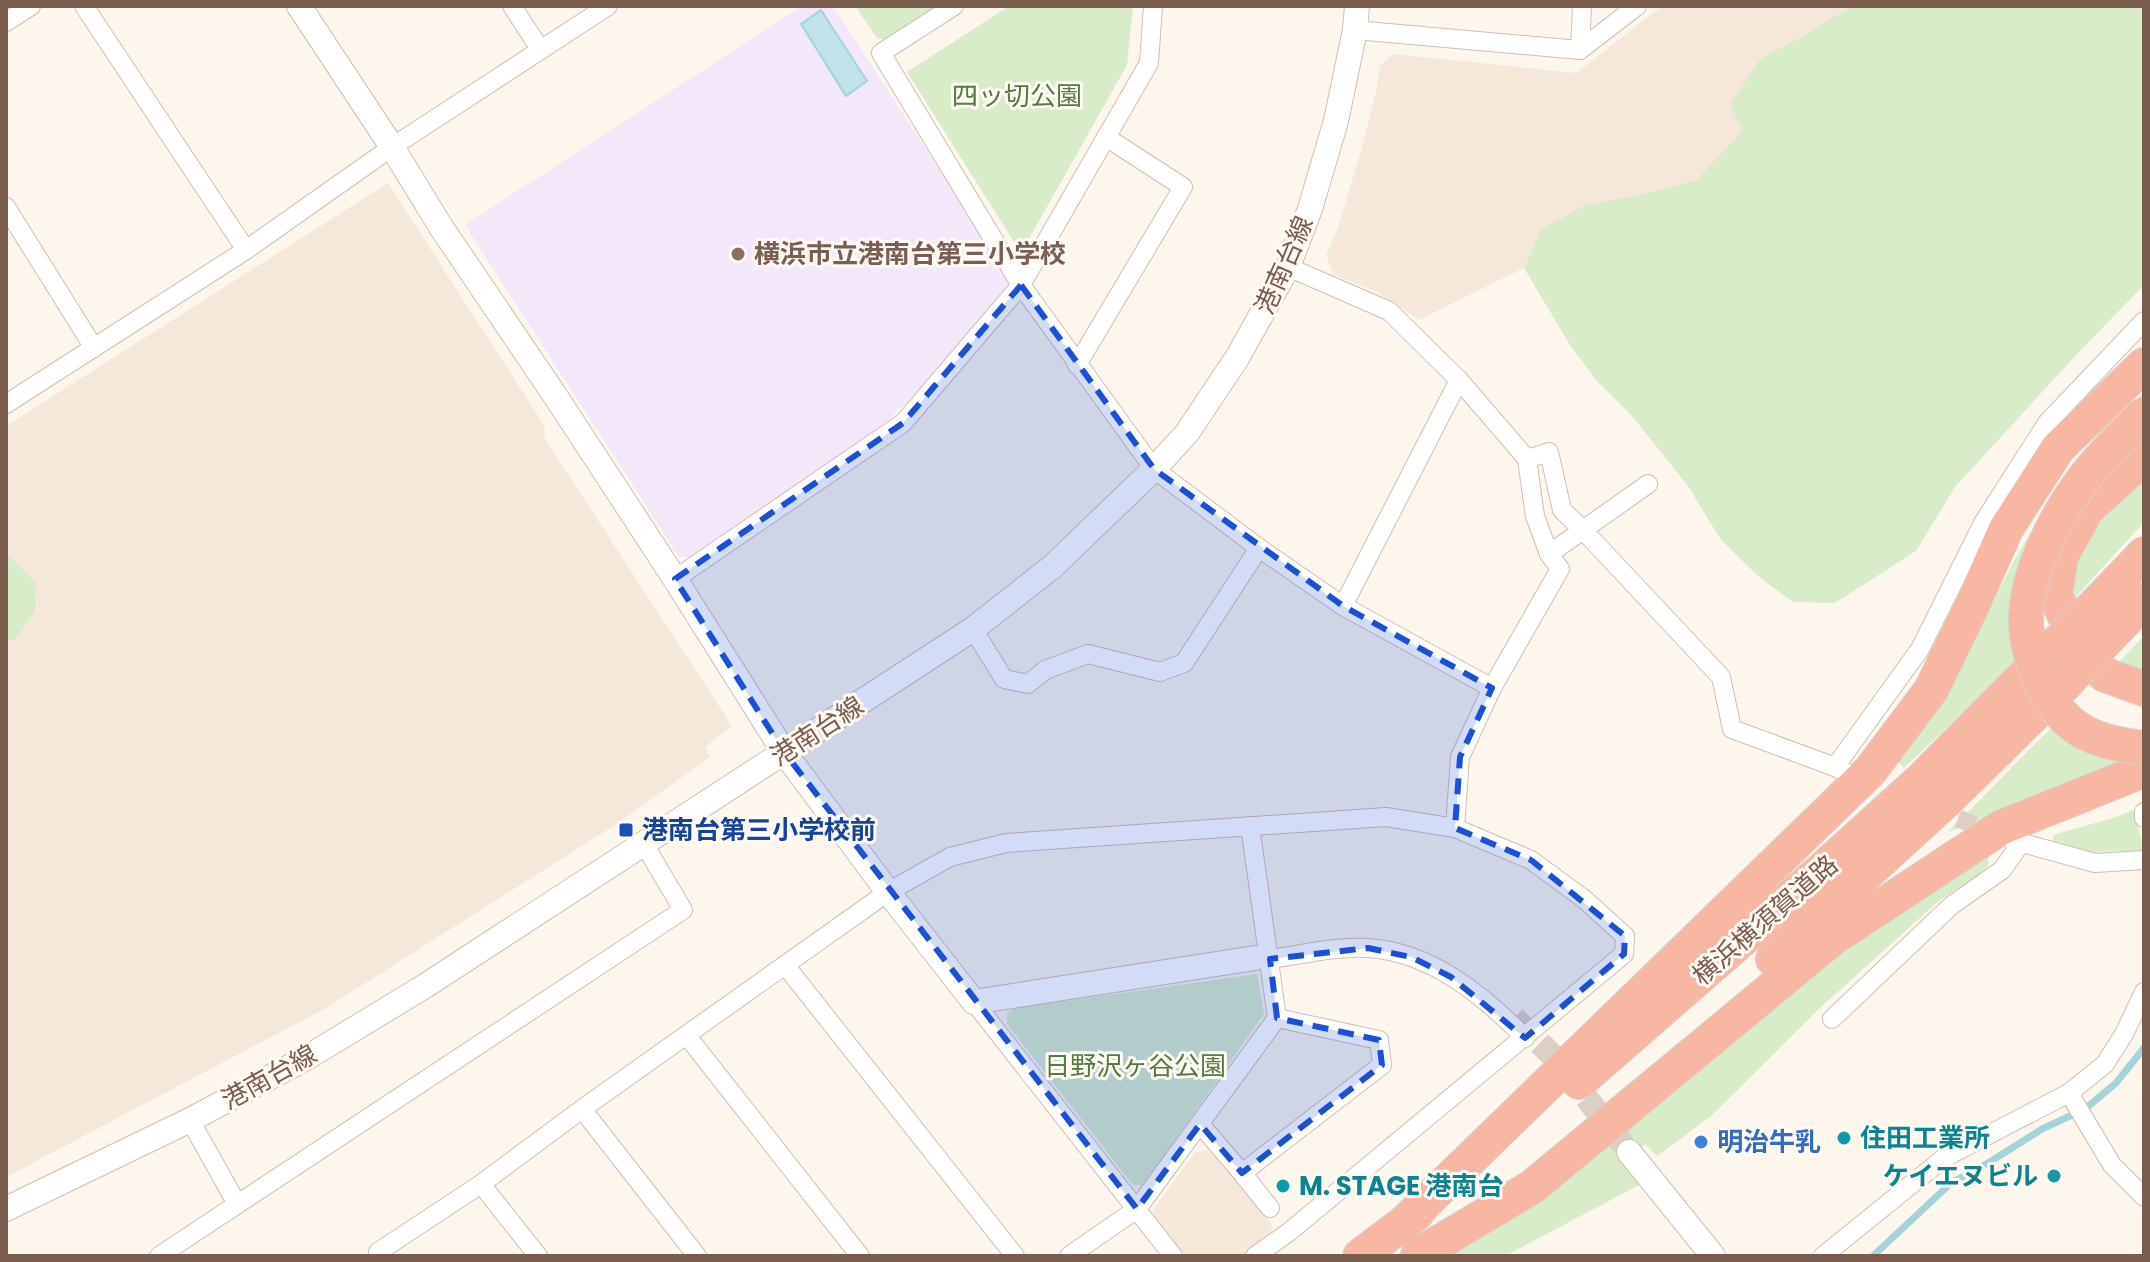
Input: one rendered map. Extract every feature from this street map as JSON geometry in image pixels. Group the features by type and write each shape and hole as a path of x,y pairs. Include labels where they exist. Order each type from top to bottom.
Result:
{"highway":[{"path":"1411,1246 1870,771 1931,690 2006,529 2058,448 2144,365"},
{"path":"2144,414 2086,476 2057,520 2033,579 2026,623 2029,650 2039,677 2049,698 2065,716 2080,731 2103,742 2144,748"},
{"path":"2144,457 2087,509 2061,556 2055,595 2075,637 2105,675 2144,689"},
{"name":"横浜横須賀道路","path":"1360,1256 1411,1246 1581,1124 1750,980 1948,799 2064,685 2144,554"},
{"name":"横浜横須賀道路","path":"1411,1246 1563,1096 1923,778 2047,653 2144,601"},
{"path":"1411,1246 1532,1187 1833,938 2000,828 2144,770"}],"street":[{"path":"6,22 31,6"},
{"path":"84,6 246,250"},
{"path":"299,6 441,227 675,579 784,752 888,892 1173,1256"},
{"path":"512,6 540,49"},
{"path":"6,404 246,250 392,147 608,6"},
{"path":"954,6 881,53 1021,285 1154,469 1343,606 1492,688"},
{"path":"675,579 903,423 1021,285 1149,63 1153,6"},
{"path":"1580,50 1582,6"},
{"path":"1356,18 1580,50 1637,6"},
{"name":"港南台線","path":"6,1209 190,1120 308,1057 425,986 973,629 1052,567 1187,433 1237,358 1288,267 1310,209 1336,121 1356,18"},
{"path":"1077,365 1183,187 1106,137"},
{"path":"6,207 94,348"},
{"path":"1288,267 1389,311 1459,380 1527,459 1535,516 1549,554 1560,569 1492,688 1460,757 1455,828"},
{"path":"1527,459 1549,452 1562,510 1721,677 1732,729 1840,770 1920,649 1983,523 2047,423 2144,321"},
{"path":"1343,606 1459,380"},
{"path":"1549,554 1648,484"},
{"path":"973,629 1004,679 1028,684 1045,670 1088,654 1160,672 1184,663 1259,548"},
{"path":"2144,812 2144,818"},
{"path":"377,1255 888,892 950,857 1006,843 1386,817 1455,828 1531,860 1584,899 1625,936 1624,954 1289,1232 1255,1256"},
{"path":"1250,826 1262,959 1277,1018"},
{"path":"1832,1019 1952,905 2002,870 2017,841 2095,863 2144,860"},
{"path":"159,1256 683,910 644,844"},
{"path":"974,1002 1262,959 1368,948 1431,964 1489,1004 1525,1038"},
{"path":"785,965 1015,1256"},
{"path":"1823,1256 1944,1158 2070,1096 2105,1064 2124,1034 2144,992"},
{"path":"1069,1256 1137,1209 1277,1018"},
{"path":"1242,1173 1382,1065 1379,1040 1277,1018"},
{"path":"687,1036 860,1256"},
{"path":"2070,1096 2112,1165 2144,1197"},
{"path":"582,1109 697,1256"},
{"path":"190,1120 237,1204"},
{"path":"1200,1124 1270,1208"},
{"path":"1629,1152 1713,1256"},
{"path":"481,1184 538,1256"}],"highlighted area":[{"path":"1021,285 1154,469 1343,606 1492,688 1460,757 1455,828 1531,860 1625,936 1624,954 1525,1038 1451,977 1411,957 1368,948 1270,959 1277,1018 1379,1040 1382,1065 1242,1173 1200,1124 1137,1209 784,752 675,579 903,423"}],"shaded area":[{"name":"横浜市立港南台第三小学校","path":"802,6 833,6 1012,282 1013,293 868,441 691,557 679,557 465,225"},
{"path":"1662,6 1857,6 1846,9 1760,59 1744,131 1696,180 1585,205 1541,229 1524,268 1419,320 1377,292 1333,274 1326,254 1337,231 1360,154 1380,65 1394,54 1576,73"},
{"path":"388,183 544,425 545,439 732,726 705,747 710,757 615,825 326,1008 6,1177 6,426"},
{"path":"1215,1150 1272,1224 1271,1234 1242,1256 1181,1256 1155,1221 1153,1210 1195,1152"}],"green space":[{"path":"855,6 939,6 886,40 877,38"},
{"name":"四ッ切公園","path":"1009,6 1133,6 1127,65 1021,253 907,72"},
{"path":"1857,6 2144,6 2144,285 1955,487 1916,551 1835,603 1793,602 1759,577 1721,540 1688,486 1570,345 1524,268 1541,229 1585,205 1696,180 1743,131 1730,105 1760,59 1846,9"},
{"path":"2144,391 2067,486 2015,664 1904,768 1898,762 1941,704 2015,559 2061,482"},
{"path":"2144,470 2144,522 2072,601 2068,584 2097,519"},
{"path":"6,553 36,583 35,611 15,640 6,641"},
{"path":"2144,636 2144,675 2117,664"},
{"path":"2053,726 2144,757 1948,832"},
{"path":"2135,809 2143,851 2083,852 2053,844 2053,835"},
{"path":"1988,858 1989,864 1984,871 1940,900 1821,1007 1710,1117 1657,1156 1645,1144 1628,1165 1641,1184 1505,1256 1416,1256 1830,952"},
{"name":"日野沢ヶ谷公園","path":"1257,974 1264,1014 1143,1185 1133,1185 1007,1024 1007,1013 1015,1008"}],"water":[{"path":"821,10 867,81 846,96 801,24"}],"waterway":[{"path":"1873,1256 1951,1183 2042,1129 2085,1109 2116,1083 2144,1048"}],"tunnel":[{"path":"1933,808 1994,833"},
{"path":"1514,1018 1556,1059 1629,1152"}],"place":[{"name":"横浜市立港南台第三小学校","path":"738,254"},
{"name":"港南台第三小学校前","path":"626,830"},
{"name":"住田工業所","path":"1844,1138"},
{"name":"明治牛乳","path":"1701,1142"},
{"name":"ケイエヌビル","path":"2054,1176"},
{"name":"M. STAGE 港南台","path":"1283,1186"}]}
